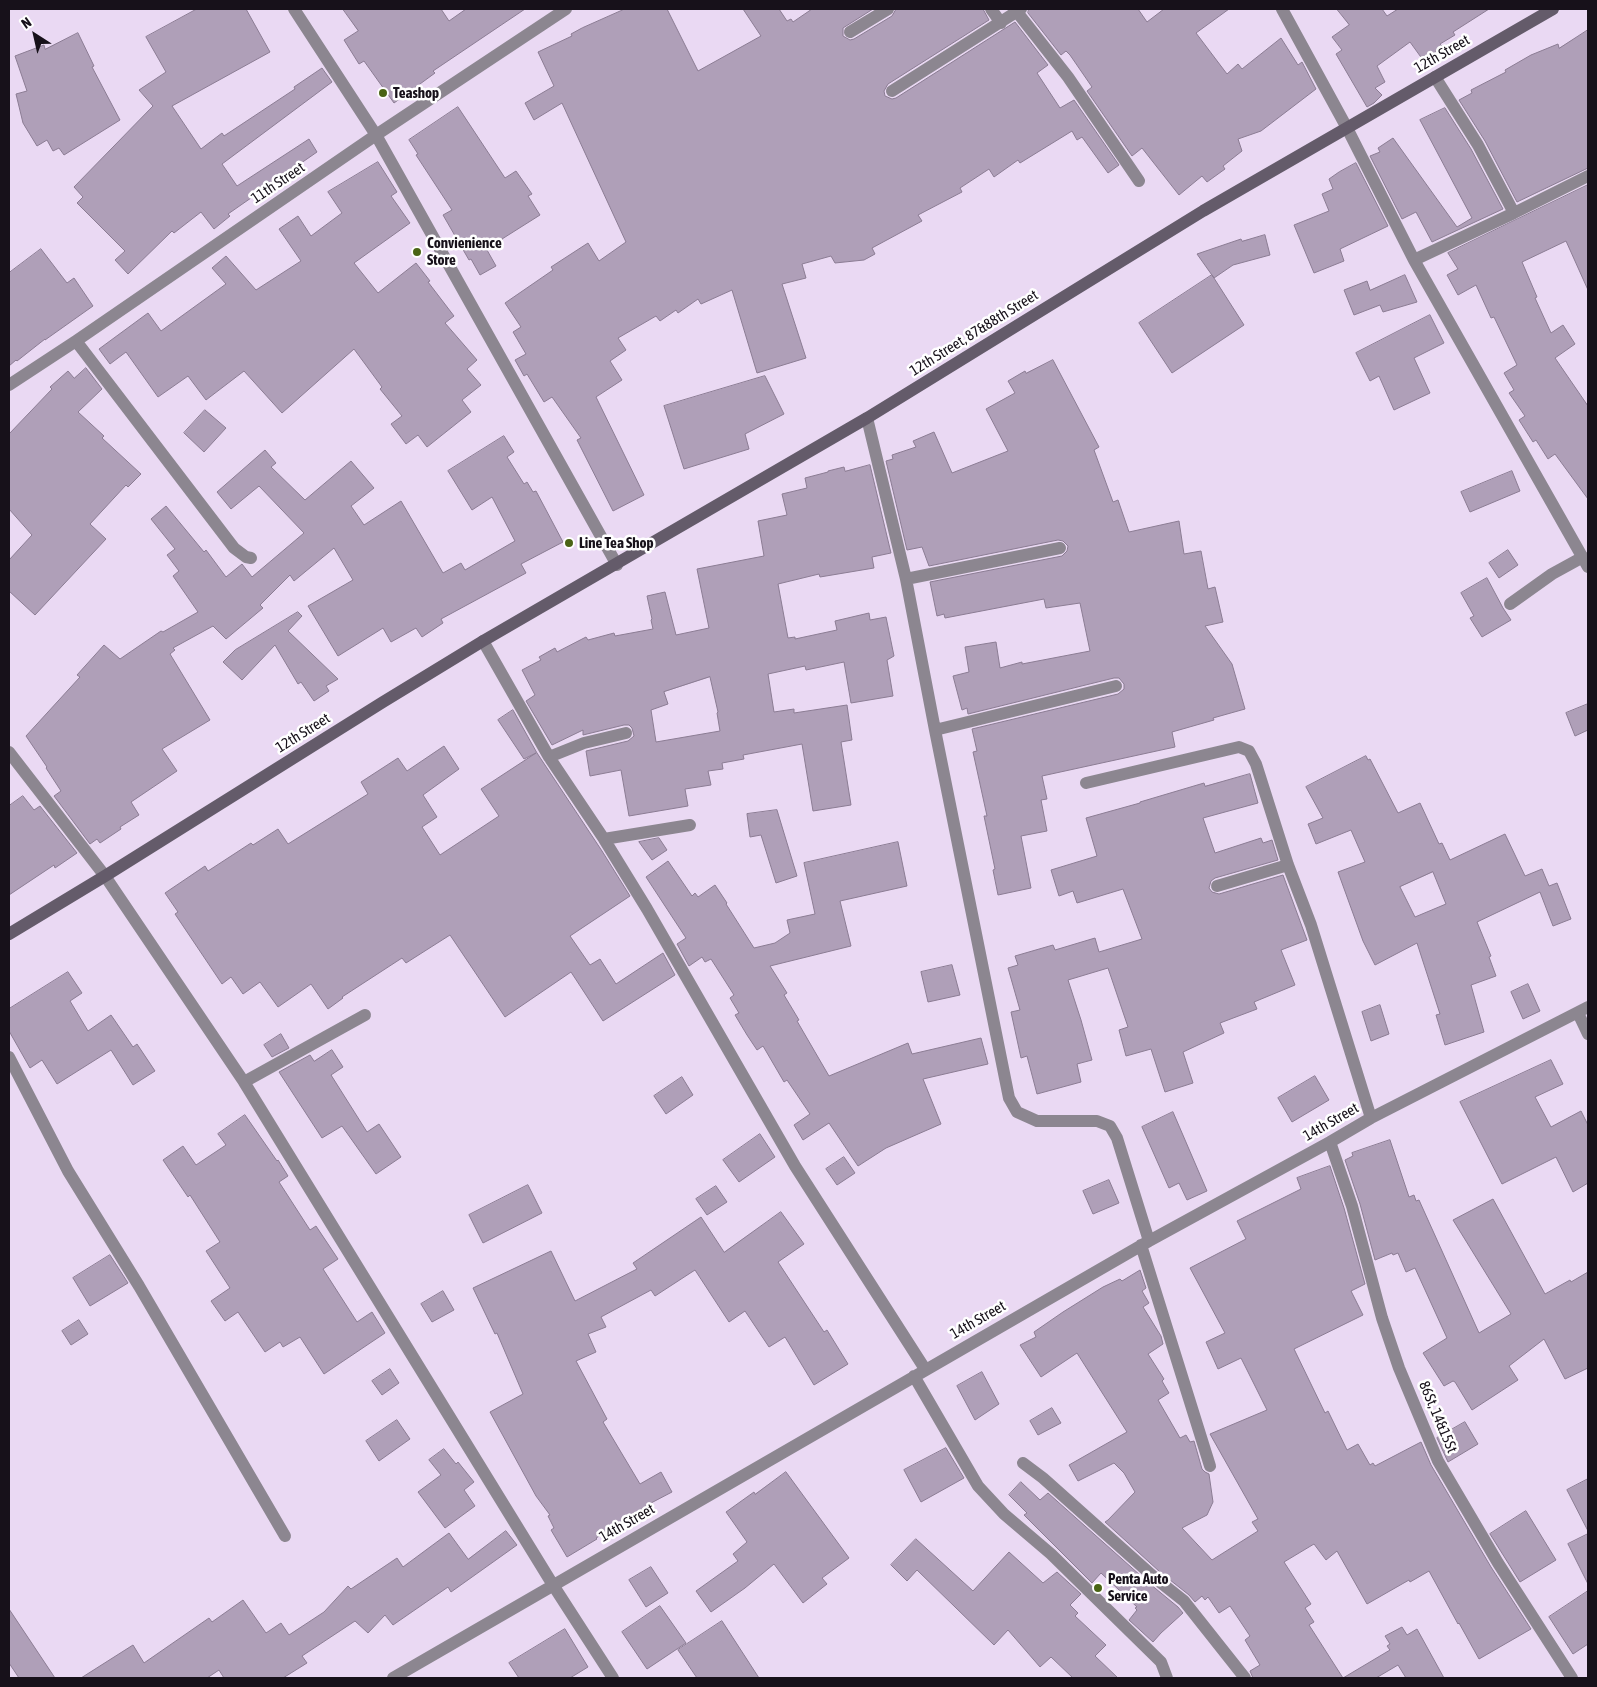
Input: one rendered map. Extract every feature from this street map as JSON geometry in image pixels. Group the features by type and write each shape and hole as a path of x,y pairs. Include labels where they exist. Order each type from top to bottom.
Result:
{"main road":[{"name":"12th Street","path":"1348,128 1553,9"},
{"name":"12th Street, 87&88th Street","path":"617,565 867,418 1203,211 1348,128"},
{"name":"12th Street","path":"9,934 383,702 484,641 617,565"}],"street":[{"path":"296,9 376,135 617,565"},
{"name":"11th Street","path":"9,385 376,135 566,9"},
{"path":"850,32 888,9"},
{"path":"991,9 1001,23"},
{"path":"1282,9 1348,128 1414,260 1585,562 1552,574 1510,604"},
{"path":"892,91 1019,10 1140,181"},
{"path":"1435,77 1482,153 1514,213"},
{"path":"1414,260 1588,176"},
{"path":"76,341 234,548 246,557 251,558"},
{"path":"867,418 906,579 1008,1098 1017,1112 1037,1121 1098,1122 1110,1126 1117,1138 1145,1243 1210,1466"},
{"path":"906,579 1060,548"},
{"path":"484,641 549,757 604,839 647,909 795,1166 919,1372 978,1486 1004,1514 1051,1554 1161,1662 1167,1678"},
{"path":"935,730 1116,686"},
{"path":"549,757 584,743 626,733"},
{"path":"1086,783 1238,747 1248,751 1256,764 1288,865 1311,925 1372,1118"},
{"path":"9,752 105,876 244,1082 553,1585 613,1678"},
{"path":"604,839 690,825"},
{"path":"1217,886 1288,865"},
{"path":"1583,1010 1588,1034"},
{"name":"14th Street","path":"393,1678 1145,1243 1372,1118 1583,1010"},
{"path":"244,1082 365,1015"},
{"path":"9,1057 68,1172 138,1286 285,1536"},
{"name":"86St, 14&15St","path":"1330,1142 1352,1206 1385,1326 1399,1368 1438,1462 1498,1563 1572,1678"},
{"path":"1023,1463 1043,1478 1184,1601 1245,1678"}],"building":[{"path":"197,9 246,9 270,52 172,106 201,149 222,133 224,136 295,89 294,87 322,68 332,82 222,164 237,186 309,139 317,152 228,214 230,216 214,229 201,212 174,233 172,231 128,274 115,260 125,251 77,203 83,197 74,187 153,106 139,90 166,72 146,37"},
{"path":"343,9 441,9 449,21 466,9 525,9 433,71 435,73 394,103 364,61 359,64 344,40 358,31"},
{"path":"625,9 667,9 698,71 761,36 743,9 779,9 787,21 791,19 793,22 812,9 873,9 843,28 843,36 850,40 892,16 896,9 983,9 989,20 888,84 884,91 885,96 892,99 896,98 1015,22 1048,65 1037,73 1060,108 1074,100 1119,165 1108,173 1082,137 1077,140 1072,131 1020,163 1018,160 994,177 989,169 960,188 962,192 918,215 922,221 872,248 875,254 864,260 835,263 831,256 802,264 806,278 782,284 806,358 757,373 732,290 701,304 698,299 678,313 676,310 660,321 656,316 618,338 626,350 610,361 622,380 596,397 644,495 613,511 577,440 581,438 552,397 544,402 527,374 524,376 515,360 526,354 513,332 521,327 505,303 553,270 551,267 588,243 599,261 626,242 562,103 534,120 525,103 554,86 538,52 572,36 571,34 582,28"},
{"path":"1029,9 1138,9 1147,22 1164,9 1229,9 1196,33 1227,74 1238,64 1242,69 1281,38 1298,65 1302,62 1316,89 1261,131 1238,139 1242,151 1223,166 1225,169 1207,182 1202,176 1179,195 1142,148 1132,156 1087,91 1092,87 1070,55 1066,51 1061,55 1028,13"},
{"path":"1337,9 1382,9 1387,16 1398,9 1489,9 1453,32 1455,35 1440,44 1443,47 1423,60 1410,42 1377,66 1385,82 1375,88 1382,95 1367,107 1336,54 1342,50 1332,37 1349,25"},
{"path":"1588,30 1588,168 1517,202 1485,141 1459,100 1472,93 1471,90 1506,72 1505,70 1531,55 1558,44 1559,48"},
{"path":"78,33 94,66 92,67 120,120 64,155 59,148 53,151 47,140 37,146 23,123 16,94 27,91 15,56 44,45 45,49"},
{"path":"458,107 505,178 516,171 532,194 528,196 540,215 487,250 496,266 480,275 443,215 452,210 416,155 418,154 409,140"},
{"path":"1445,108 1471,149 1503,209 1432,242 1416,212 1402,219 1370,156 1380,152 1378,148 1393,138 1457,227 1472,218 1420,120"},
{"path":"378,162 397,192 391,196 410,223 354,263 378,293 416,263 454,316 445,323 477,360 467,369 481,385 462,400 471,412 427,447 418,435 406,444 391,424 402,416 380,389 382,387 354,349 282,413 244,371 206,400 188,376 158,397 126,352 110,364 99,349 148,313 161,331 226,284 212,268 226,256 256,290 301,261 279,229 298,216 311,236 342,213 328,192"},
{"path":"1356,163 1388,226 1340,249 1344,261 1314,273 1294,225 1329,211 1322,194 1333,189 1329,179"},
{"path":"1588,185 1588,290 1566,241 1522,262 1537,297 1535,298 1551,333 1563,325 1575,344 1555,358 1588,406 1588,499 1555,454 1548,459 1536,440 1533,442 1519,420 1525,416 1509,393 1514,390 1504,373 1517,365 1494,317 1491,318 1476,285 1458,295 1447,275 1458,269 1448,253"},
{"path":"1265,235 1270,255 1233,265 1214,278 1197,254 1241,239 1242,241"},
{"path":"41,249 67,283 74,278 93,306 9,366 9,273"},
{"path":"1212,275 1244,325 1172,373 1139,323"},
{"path":"1405,275 1417,302 1383,312 1380,305 1354,315 1344,290 1367,281 1370,290"},
{"path":"1430,315 1444,343 1414,358 1430,393 1394,410 1379,376 1370,381 1356,353"},
{"path":"1053,360 1099,447 1094,450 1113,502 1118,500 1129,532 1179,521 1184,554 1201,551 1208,589 1215,587 1223,622 1205,626 1232,664 1245,709 1172,732 1175,747 1042,776 1047,799 1041,800 1047,831 1021,836 1031,888 998,895 993,870 995,869 984,816 987,816 973,752 977,751 972,729 1118,694 1124,689 1124,684 1119,678 1114,678 968,714 967,708 962,710 953,676 969,672 965,647 996,642 1000,668 1022,662 1022,664 1090,651 1080,603 1046,608 1044,599 945,618 944,614 937,616 930,582 1062,556 1067,551 1068,546 1063,541 1058,540 929,566 922,547 907,550 886,461 893,459 892,455 916,447 913,441 934,432 952,473 1008,451 986,409 1015,393 1008,381 1025,371 1026,373"},
{"path":"86,368 102,389 78,412 104,436 102,438 141,474 128,487 126,485 90,524 106,539 35,615 9,591 9,560 32,535 9,509 9,434 52,389 50,387 68,371 74,378"},
{"path":"765,376 784,414 745,434 749,449 684,469 664,406"},
{"path":"205,410 226,428 204,452 184,433"},
{"path":"504,436 514,452 507,457 524,484 527,482 533,492 536,491 563,542 521,564 526,573 441,619 443,623 422,637 416,628 391,642 383,628 338,656 308,606 353,580 334,548 294,581 290,575 260,605 263,608 226,639 213,626 173,648 175,650 170,654 210,720 162,749 177,771 131,802 139,815 100,843 97,839 90,844 54,796 61,791 26,736 80,677 77,675 104,645 120,659 161,631 163,632 198,612 173,576 179,571 167,555 175,549 151,519 166,506 204,552 206,550 226,577 242,564 252,577 304,533 259,486 231,509 217,492 265,450 276,463 271,467 305,500 351,461 374,488 351,506 364,525 401,501 443,573 461,563 465,570 515,541 492,497 472,510 448,471"},
{"path":"870,465 891,553 872,557 874,568 820,577 819,574 778,584 788,638 795,637 795,639 837,630 835,621 869,613 870,620 886,617 894,656 887,660 893,696 851,703 844,662 806,670 805,666 768,674 774,712 794,709 794,713 847,705 852,740 841,742 851,805 813,811 802,744 743,755 744,759 722,763 723,769 708,771 711,785 685,789 688,806 629,816 621,770 590,776 586,751 628,741 634,736 632,728 629,725 624,725 583,735 583,730 552,745 526,701 535,695 522,670 541,660 539,657 555,648 557,652 586,637 588,640 614,633 615,636 653,629 647,596 665,592 676,635 709,628 697,569 764,556 758,521 787,515 782,494 807,488 805,478 844,467 845,471","holes":["710,677 720,731 656,742 651,710 668,704 664,692"]},
{"path":"1512,471 1520,491 1470,512 1461,492"},
{"path":"1508,550 1518,565 1499,578 1489,563"},
{"path":"1487,578 1511,620 1482,637 1470,618 1474,616 1461,593"},
{"path":"298,612 302,616 288,631 338,679 326,686 329,691 314,701 301,682 298,684 275,645 242,680 223,662 235,650"},
{"path":"1588,704 1588,730 1575,736 1566,713"},
{"path":"513,710 537,753 630,896 570,936 590,965 600,959 616,984 663,953 675,975 603,1021 571,972 505,1017 450,935 406,963 402,958 342,997 328,1009 311,984 278,1007 260,982 243,994 231,977 222,984 175,914 178,912 165,893 205,866 208,871 251,843 253,845 278,829 288,844 368,794 361,782 398,758 407,771 444,746 459,769 423,795 437,817 422,827 440,855 499,816 481,789 536,753 524,759 498,720"},
{"path":"1366,756 1368,760 1370,759 1398,813 1420,803 1439,844 1442,843 1450,860 1505,834 1525,876 1542,869 1549,886 1557,883 1571,919 1553,926 1540,892 1477,922 1491,956 1489,957 1496,976 1471,985 1484,1032 1445,1045 1436,1015 1440,1014 1417,943 1375,965 1363,941 1338,872 1365,862 1351,830 1316,844 1308,824 1323,818 1306,787","holes":["1433,872 1446,904 1415,917 1400,887"]},
{"path":"1250,774 1258,803 1203,818 1215,853 1261,838 1263,843 1272,840 1278,860 1215,878 1211,881 1209,888 1212,892 1219,894 1283,875 1307,940 1281,950 1295,985 1254,1002 1257,1009 1220,1023 1224,1033 1183,1052 1193,1083 1165,1092 1151,1049 1126,1056 1119,1030 1128,1027 1108,968 1068,980 1092,1060 1077,1064 1081,1082 1037,1094 1027,1056 1021,1058 1011,1012 1020,1010 1008,968 1018,965 1015,956 1053,945 1055,950 1095,938 1099,952 1142,939 1123,889 1077,903 1073,891 1059,896 1051,870 1097,856 1086,818 1204,783 1205,786"},
{"path":"23,796 34,810 40,806 77,853 55,868 54,865 9,895 9,806"},
{"path":"777,810 797,876 776,883 761,835 750,837 747,814"},
{"path":"659,838 667,850 652,860 639,842"},
{"path":"898,842 907,886 840,901 851,946 770,966 787,993 784,995 799,1020 797,1021 829,1076 908,1043 912,1054 981,1038 988,1064 923,1079 941,1124 886,1148 858,1166 829,1123 803,1140 794,1125 810,1114 787,1080 784,1082 763,1046 757,1050 747,1035 735,1015 739,1013 730,998 734,995 711,959 705,962 702,957 689,966 677,944 686,938 646,877 668,861 692,896 695,893 698,897 715,885 754,948 775,943 790,933 787,920 815,914 804,863"},
{"path":"952,965 960,995 928,1002 921,972"},
{"path":"68,972 82,993 70,1001 88,1031 111,1015 133,1047 137,1044 155,1071 133,1085 111,1050 57,1084 42,1060 30,1068 9,1031 9,1009"},
{"path":"1528,984 1540,1011 1523,1019 1511,992"},
{"path":"1380,1005 1389,1034 1371,1041 1362,1012"},
{"path":"281,1034 289,1048 272,1057 264,1045"},
{"path":"332,1050 343,1067 331,1075 367,1132 379,1124 401,1157 376,1174 342,1126 322,1138 279,1072 310,1055 314,1061"},
{"path":"1551,1060 1563,1084 1535,1097 1551,1127 1581,1111 1588,1125 1588,1183 1573,1192 1556,1157 1502,1184 1460,1102"},
{"path":"1315,1076 1329,1100 1292,1122 1278,1098"},
{"path":"682,1077 693,1095 666,1114 654,1096"},
{"path":"1173,1112 1207,1191 1187,1200 1179,1183 1169,1188 1142,1127"},
{"path":"245,1115 288,1176 279,1182 310,1230 316,1226 338,1259 323,1269 357,1322 372,1312 385,1333 324,1374 300,1337 283,1347 280,1342 265,1352 238,1312 225,1321 211,1301 230,1288 206,1251 220,1242 190,1195 188,1197 163,1160 183,1146 196,1165 226,1145 218,1134"},
{"path":"760,1134 775,1157 739,1182 723,1160"},
{"path":"1390,1140 1409,1197 1414,1195 1416,1201 1419,1200 1479,1333 1511,1314 1453,1220 1493,1199 1545,1294 1588,1272 1588,1368 1565,1379 1544,1339 1509,1366 1518,1380 1472,1410 1455,1382 1453,1381 1444,1386 1423,1353 1447,1338 1415,1268 1406,1272 1398,1253 1393,1255 1392,1253 1375,1260 1360,1204 1345,1160 1353,1156 1352,1153"},
{"path":"844,1157 855,1173 837,1185 826,1169"},
{"path":"1330,1166 1365,1284 1351,1291 1363,1315 1294,1349 1325,1413 1328,1411 1347,1450 1358,1444 1370,1465 1373,1463 1375,1466 1421,1442 1431,1465 1491,1567 1531,1629 1479,1659 1429,1571 1367,1604 1337,1551 1326,1560 1314,1544 1284,1562 1311,1604 1305,1608 1314,1622 1309,1625 1343,1678 1253,1678 1250,1671 1260,1665 1245,1640 1250,1636 1230,1606 1219,1613 1208,1597 1205,1600 1202,1596 1195,1602 1105,1522 1135,1492 1124,1473 1114,1463 1078,1481 1069,1465 1127,1432 1077,1353 1041,1377 1020,1345 1036,1337 1034,1332 1103,1287 1120,1279 1122,1281 1140,1270 1146,1288 1142,1291 1149,1303 1143,1307 1161,1336 1163,1344 1148,1354 1164,1379 1162,1381 1169,1393 1158,1400 1180,1438 1186,1435 1190,1442 1194,1441 1202,1469 1209,1474 1213,1502 1207,1515 1182,1528 1212,1560 1258,1531 1252,1522 1258,1519 1210,1434 1267,1410 1241,1358 1218,1369 1206,1342 1225,1333 1190,1268 1246,1239 1237,1221 1301,1189 1297,1178"},
{"path":"1109,1180 1119,1203 1093,1214 1083,1191"},
{"path":"528,1185 542,1213 483,1243 469,1215"},
{"path":"716,1186 727,1202 707,1215 696,1199"},
{"path":"781,1212 804,1244 778,1262 824,1332 827,1330 848,1364 814,1385 785,1337 769,1347 745,1311 729,1322 695,1270 655,1296 651,1290 601,1317 606,1327 588,1334 596,1352 576,1361 607,1419 603,1422 640,1484 661,1472 672,1492 651,1503 653,1506 596,1538 567,1557 551,1530 554,1528 548,1516 550,1515 536,1496 490,1412 523,1394 497,1333 495,1334 473,1288 551,1251 575,1301 637,1269 633,1263 701,1217 724,1252"},
{"path":"110,1255 128,1283 90,1306 73,1278"},
{"path":"443,1291 454,1310 432,1322 421,1304"},
{"path":"79,1320 88,1334 71,1345 62,1331"},
{"path":"390,1369 399,1383 382,1395 372,1381"},
{"path":"982,1372 999,1404 975,1420 957,1386"},
{"path":"1052,1408 1061,1423 1038,1435 1030,1421"},
{"path":"397,1420 410,1439 379,1461 366,1441"},
{"path":"1465,1422 1478,1444 1448,1462 1437,1438"},
{"path":"946,1448 964,1478 921,1502 904,1470"},
{"path":"444,1449 456,1464 458,1462 474,1482 464,1490 475,1506 445,1528 418,1492 441,1475 429,1460"},
{"path":"786,1472 849,1558 822,1578 827,1584 803,1603 774,1564 745,1588 711,1612 696,1591 738,1561 733,1554 747,1542 726,1512"},
{"path":"1588,1479 1588,1531 1567,1490"},
{"path":"1021,1482 1040,1500 1048,1493 1183,1613 1153,1642 1129,1620 1137,1610 1135,1608 1137,1607 1101,1573 1092,1583 1024,1515 1027,1513 1009,1495"},
{"path":"1526,1511 1556,1560 1520,1582 1490,1534"},
{"path":"506,1531 517,1545 451,1592 448,1587 393,1625 385,1615 368,1633 355,1621 302,1656 307,1663 283,1678 224,1678 219,1670 207,1678 81,1678 133,1645 144,1663 209,1618 212,1622 243,1600 266,1633 281,1623 289,1635 324,1612 348,1586 351,1589 397,1558 403,1567 449,1533 468,1559"},
{"path":"1588,1534 1588,1584 1568,1544"},
{"path":"916,1539 973,1591 1009,1552 1043,1583 1057,1572 1081,1594 1070,1605 1078,1613 1075,1616 1106,1645 1095,1656 1118,1678 1073,1678 1051,1657 1040,1667 1008,1630 994,1645 917,1570 907,1581 891,1565"},
{"path":"651,1567 668,1593 646,1607 629,1580"},
{"path":"1588,1591 1588,1644 1573,1654 1549,1617"},
{"path":"660,1606 686,1643 647,1669 622,1632"},
{"path":"9,1609 55,1678 19,1678 9,1663"},
{"path":"722,1621 759,1678 697,1678 678,1650"},
{"path":"1402,1627 1407,1635 1417,1629 1444,1678 1406,1678 1398,1665 1376,1678 1343,1678 1390,1650 1387,1646 1390,1644 1385,1636"},
{"path":"565,1629 588,1667 570,1678 519,1678 509,1663"}],"place":[{"name":"Teashop","path":"383,93"},
{"name":"Convienience Store","path":"417,252"},
{"name":"Line Tea Shop","path":"569,543"},
{"name":"Penta Auto Service","path":"1098,1588"}]}
